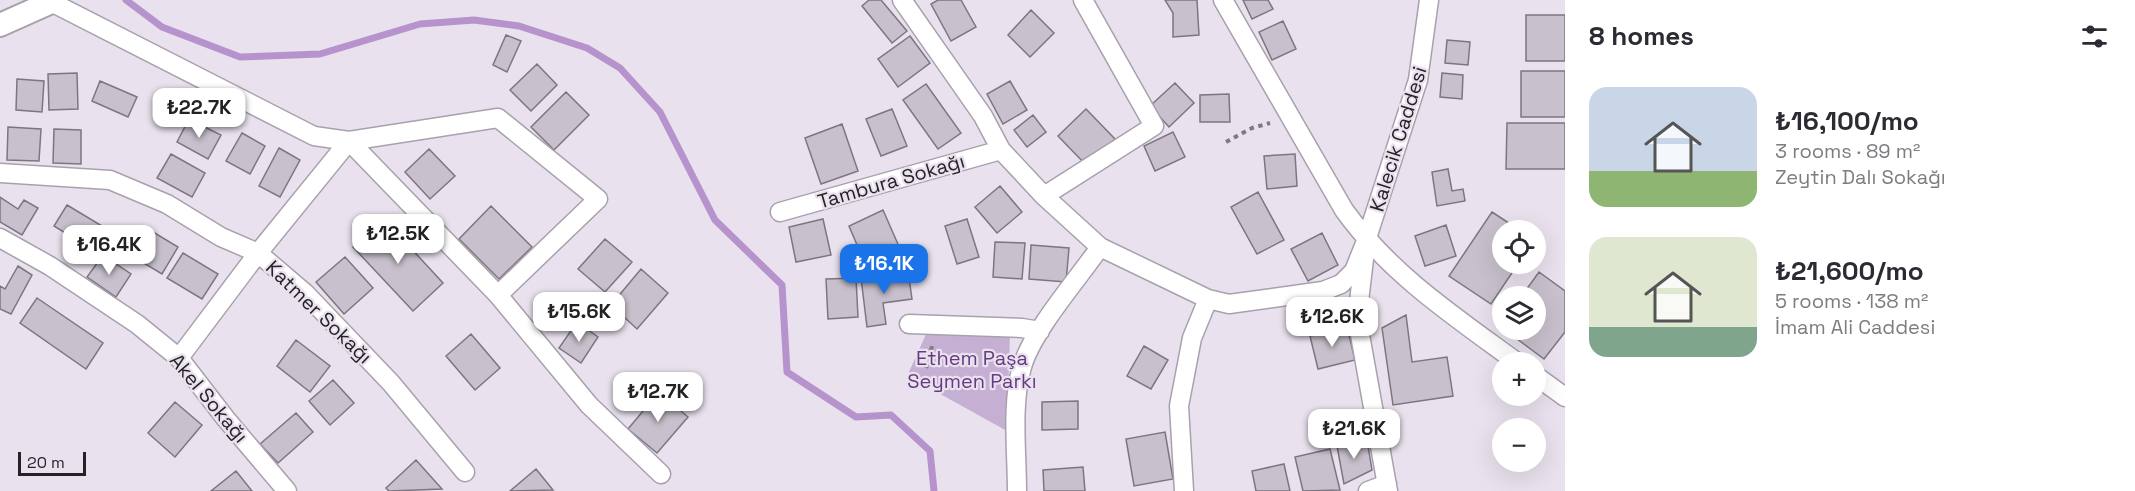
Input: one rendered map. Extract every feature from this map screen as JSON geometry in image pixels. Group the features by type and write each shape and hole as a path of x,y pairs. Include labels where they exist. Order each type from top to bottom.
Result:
{"street":[{"path":"902,0 983,116 1001,150 1044,196 1100,247 1208,299 1229,304 1323,291 1341,284 1354,271 1366,242"},
{"path":"1044,196 1154,126 1083,0"},
{"path":"1223,0 1344,210 1366,242 1423,294 1503,352"},
{"name":"Kalecik Caddesi","path":"1366,242 1418,80 1429,15 1428,0"},
{"path":"1,24 50,1 314,136 350,141 498,118 598,199 498,295"},
{"path":"179,358 258,253 350,141"},
{"path":"350,141 498,295 589,405 661,474"},
{"name":"Tambura Sokağı","path":"780,212 1001,150"},
{"name":"Katmer Sokağı","path":"0,173 110,180 167,204 221,237 258,253 305,292 391,383 465,472"},
{"name":"Akel Sokağı","path":"0,238 50,266 127,318 179,358 226,420 287,491"},
{"path":"1366,242 1357,318 1387,488 1368,491"},
{"path":"1017,491 1017,390 1022,365 1041,331 1100,247"},
{"path":"1184,491 1179,406 1192,338 1208,299"},
{"path":"909,324 1022,328 1041,331"},
{"path":"1546,384 1565,398"}],"path":[{"path":"1226,142 1252,128 1291,117"}],"green space":[{"name":"Ethem Paşa Seymen Parkı","path":"927,332 1010,333 1007,431 933,390 933,385 909,372"}],"building":[{"path":"869,0 881,0 907,31 892,43 862,6"},
{"path":"938,0 961,0 976,27 951,41 931,4"},
{"path":"1165,0 1197,0 1199,35 1173,37 1173,13"},
{"path":"1243,0 1268,0 1273,9 1252,19"},
{"path":"1031,10 1054,33 1030,57 1008,35"},
{"path":"1526,15 1565,15 1565,61 1526,61"},
{"path":"1283,21 1296,49 1272,60 1259,32"},
{"path":"506,35 521,41 507,72 493,65"},
{"path":"910,36 930,63 898,87 878,59"},
{"path":"1447,40 1470,42 1468,65 1445,63"},
{"path":"537,64 557,85 531,111 510,90"},
{"path":"1521,71 1565,71 1565,117 1521,117"},
{"path":"77,73 78,109 49,110 48,74"},
{"path":"1442,73 1463,75 1462,99 1440,97"},
{"path":"17,79 44,81 42,112 16,110"},
{"path":"100,81 137,97 128,117 92,101"},
{"path":"1010,81 1027,110 1003,124 987,94"},
{"path":"1175,83 1194,103 1169,127 1150,106"},
{"path":"926,84 961,133 938,149 903,100"},
{"path":"566,92 589,115 554,150 531,127"},
{"path":"1229,94 1230,122 1200,122 1200,95"},
{"path":"892,109 907,146 881,156 866,119"},
{"path":"1086,109 1115,139 1087,166 1058,136"},
{"path":"1033,115 1046,132 1027,147 1014,130"},
{"path":"189,119 221,135 208,159 177,142"},
{"path":"1507,123 1565,123 1565,169 1506,169"},
{"path":"842,124 858,171 821,184 805,138"},
{"path":"8,127 41,129 39,161 7,160"},
{"path":"54,129 81,130 81,164 53,163"},
{"path":"1173,132 1185,157 1155,171 1144,146"},
{"path":"242,133 265,146 250,174 226,161"},
{"path":"279,148 300,160 280,197 259,186"},
{"path":"429,149 455,176 430,199 405,172"},
{"path":"171,154 205,173 192,197 157,178"},
{"path":"1295,154 1297,186 1267,189 1264,156"},
{"path":"1448,169 1452,191 1463,189 1465,201 1437,206 1432,172"},
{"path":"1000,186 1022,212 997,233 975,207"},
{"path":"1258,192 1284,240 1257,254 1231,207"},
{"path":"0,197 18,209 24,200 38,208 22,235 0,222"},
{"path":"67,205 107,229 94,251 54,226"},
{"path":"491,206 532,247 499,279 459,239"},
{"path":"883,210 901,251 866,266 849,226"},
{"path":"1492,212 1504,220 1492,220 1492,274 1511,274 1503,286 1492,286 1491,304 1449,276"},
{"path":"384,219 443,283 413,311 353,247"},
{"path":"823,219 831,255 796,262 789,227"},
{"path":"967,219 979,257 957,264 945,226"},
{"path":"1446,225 1456,256 1425,266 1415,236"},
{"path":"148,229 178,247 162,274 132,256"},
{"path":"1322,233 1338,265 1308,281 1291,249"},
{"path":"605,239 632,262 605,292 578,269"},
{"path":"995,242 1025,243 1022,279 993,277"},
{"path":"1031,245 1069,248 1066,282 1029,279"},
{"path":"183,253 218,274 202,299 167,278"},
{"path":"103,255 131,274 116,297 87,277"},
{"path":"345,257 373,288 344,314 316,282"},
{"path":"18,266 32,275 11,314 0,309 0,286 5,289"},
{"path":"641,269 668,293 637,329 611,305"},
{"path":"908,271 912,299 883,303 886,324 867,327 861,278"},
{"path":"1538,274 1542,274 1565,291 1565,332 1546,356 1546,352 1535,352 1518,340 1546,340 1546,286 1529,286"},
{"path":"856,278 858,317 828,319 826,279"},
{"path":"37,298 103,343 86,369 20,323"},
{"path":"1406,315 1412,362 1447,357 1453,396 1393,405 1382,328"},
{"path":"577,322 598,337 581,363 559,348"},
{"path":"1347,327 1355,360 1318,369 1310,336"},
{"path":"471,334 500,368 475,390 446,356"},
{"path":"296,340 330,366 310,392 277,366"},
{"path":"1144,346 1168,360 1151,389 1127,376"},
{"path":"333,380 354,403 330,425 309,401"},
{"path":"659,392 688,417 657,453 628,429"},
{"path":"1078,401 1078,429 1042,430 1042,402"},
{"path":"175,402 202,425 175,457 148,433"},
{"path":"296,413 313,432 278,463 260,444"},
{"path":"1165,432 1173,479 1134,486 1126,439"},
{"path":"1367,440 1372,470 1344,484 1337,446"},
{"path":"1330,449 1340,490 1303,491 1295,457"},
{"path":"416,460 442,489 389,491 386,488"},
{"path":"1284,464 1290,491 1256,491 1252,471"},
{"path":"1083,467 1085,491 1044,491 1043,470"},
{"path":"536,469 553,490 510,491"},
{"path":"236,471 252,491 211,491"}],"waterway":[{"path":"126,0 162,27 240,57 320,54 420,24 474,20 519,26 587,48 620,68 660,112 715,220 782,285 787,372 856,417 891,415 930,451 934,491"}]}
